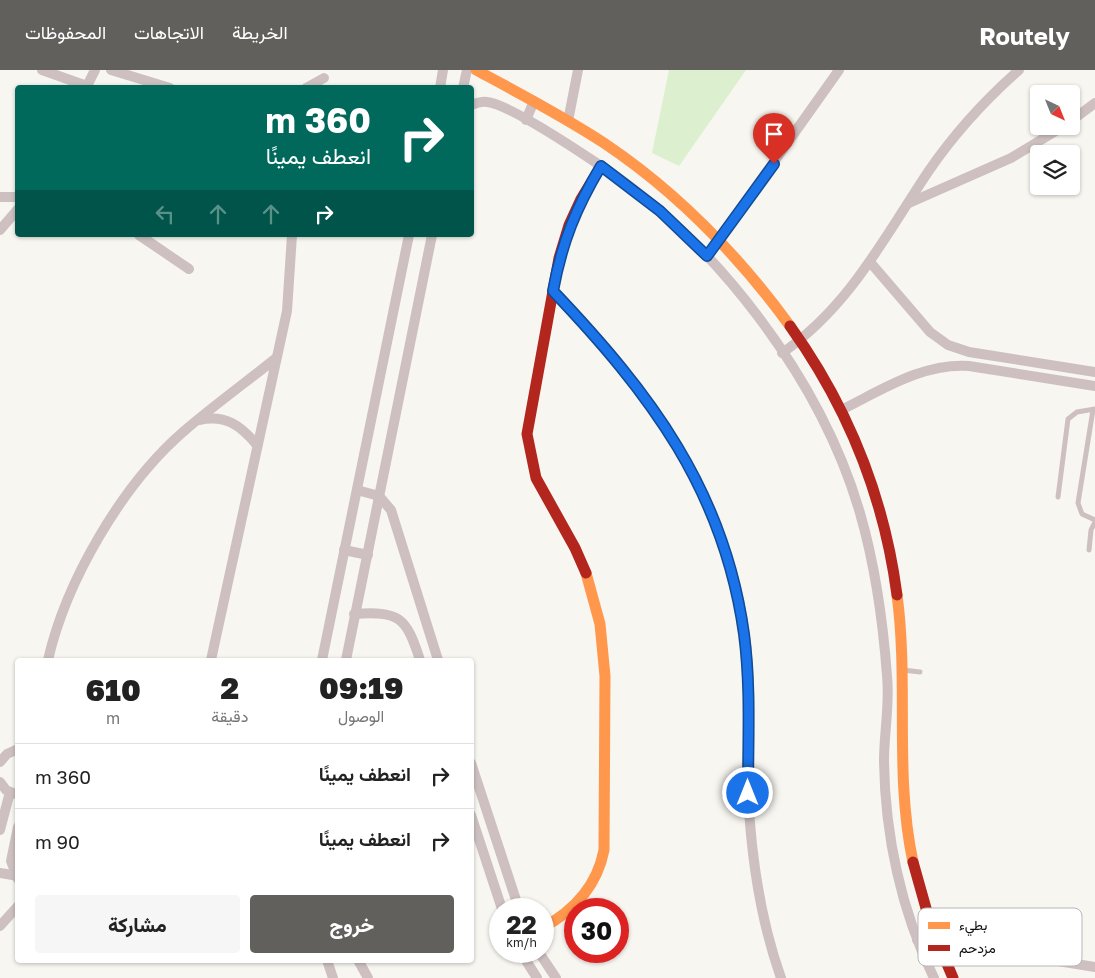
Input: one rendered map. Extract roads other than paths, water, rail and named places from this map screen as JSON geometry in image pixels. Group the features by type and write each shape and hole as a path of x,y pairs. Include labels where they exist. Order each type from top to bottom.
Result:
{"street":[{"path":"46,70 84,85"},
{"path":"87,85 94,70"},
{"path":"111,70 160,85"},
{"path":"441,85 444,70"},
{"path":"464,85 467,70"},
{"path":"476,70 568,121 644,172 684,205 720,240 800,341 841,410 867,467 882,516 899,609 903,670 900,756 906,834 914,872 925,908"},
{"path":"568,121 578,70"},
{"path":"707,256 839,70"},
{"path":"782,353 800,341 846,297 929,171 961,129 1018,70"},
{"path":"311,85 324,78"},
{"path":"526,120 534,101"},
{"path":"474,104 486,102 494,104 526,120 601,166 672,221 734,286 782,353 828,431 859,511 870,552 884,636 888,679 885,798 898,875 917,940"},
{"path":"1080,114 1095,103"},
{"path":"909,203 1011,158 1049,135"},
{"path":"554,921 587,892 598,872 605,829 607,693 605,652 598,611 582,564 569,534 536,478 529,456 527,434 559,258 569,226 581,199 601,166"},
{"path":"0,197 15,197"},
{"path":"0,230 15,212"},
{"path":"142,237 189,268"},
{"path":"211,658 275,359 287,311 292,237"},
{"path":"322,658 410,237"},
{"path":"346,658 432,237"},
{"path":"870,262 930,332 948,345 969,352 1095,372"},
{"path":"553,291 595,334 636,383 672,435 698,482 720,533 735,585 744,635 748,685 748,793 754,862 763,918 782,978"},
{"path":"49,658 72,589 106,525 156,460 182,432 275,359"},
{"path":"841,410 915,374 950,366 969,366 1095,386"},
{"path":"198,420 210,418 232,422 241,428 257,445"},
{"path":"357,490 379,496 386,502 394,518 437,658"},
{"path":"344,550 368,555"},
{"path":"354,614 377,612 399,618 409,630 419,657"},
{"path":"409,630 421,630 427,625"},
{"path":"419,657 424,650 434,649"},
{"path":"0,748 14,750"},
{"path":"0,762 14,750"},
{"path":"474,772 515,898"},
{"path":"0,782 14,794 1,825 15,825"},
{"path":"474,824 498,898"},
{"path":"15,838 10,861 15,872"},
{"path":"0,873 15,877"},
{"path":"2,921 15,909"},
{"path":"2,921 15,915"},
{"path":"328,963 334,978"},
{"path":"360,963 368,978"},
{"path":"527,963 536,978"},
{"path":"546,963 556,978"},
{"path":"1082,965 1095,967"},
{"path":"929,966 934,978"},
{"path":"947,966 952,978"}],"lane":[{"path":"1058,496 1068,419 1074,413 1094,410 1078,503 1082,514 1095,521 1091,530 1089,550"},
{"path":"903,670 920,672"}]}
